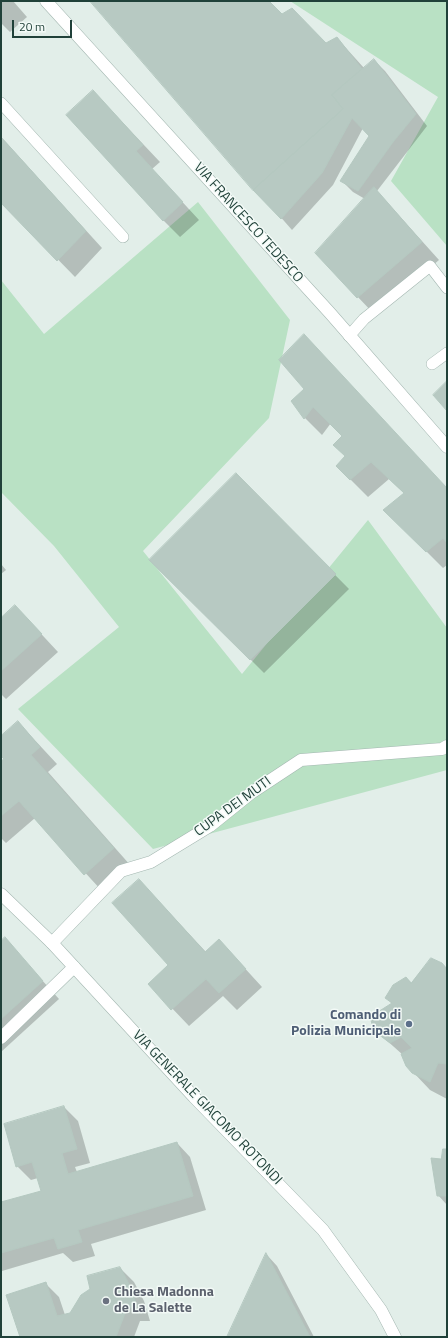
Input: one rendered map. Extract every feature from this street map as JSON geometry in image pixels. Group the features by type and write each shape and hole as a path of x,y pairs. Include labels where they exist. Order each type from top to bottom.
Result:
{"street":[{"name":"VIA FRANCESCO TEDESCO","path":"46,1 349,336 447,447"},
{"name":"CUPA DEI MUTI","path":"52,943 121,871 151,862 210,826 251,793 301,760 442,748 447,746"},
{"name":"VIA GENERALE GIACOMO ROTONDI","path":"1,894 52,943 194,1097 323,1230 381,1310 395,1337"},
{"path":"1,1038 74,967"}],"lane":[{"path":"1,103 124,237"},
{"path":"349,336 364,319 430,266 447,288"},
{"path":"432,364 447,353"}],"green space":[{"path":"290,1 447,1 447,246 391,181 438,97"},
{"path":"198,202 290,320 269,418 143,551 242,674 368,520 447,628 447,770 153,849 18,709 119,627 54,546 1,492 1,280 44,334"}],"building":[{"path":"90,1 269,1 282,14 292,8 326,43 337,37 362,69 332,95 343,109 253,190"},
{"path":"374,59 416,114 393,142 358,191 340,181 369,136 352,118 322,173 281,219 253,190 343,109 332,95"},
{"path":"93,90 143,145 136,151 183,202 163,221 66,115"},
{"path":"1,137 86,231 57,261 1,203"},
{"path":"374,187 422,242 357,298 315,253"},
{"path":"304,334 447,488 447,543 443,538 426,552 383,510 404,493 371,462 350,480 336,466 345,456 333,445 342,436 313,407 304,419 291,401 304,389 279,360"},
{"path":"447,381 447,411 433,395"},
{"path":"236,473 336,574 250,660 149,560"},
{"path":"15,605 42,634 1,671 1,618"},
{"path":"18,721 40,747 31,755 114,848 84,875 19,801 1,816 1,761 4,759 1,756 1,736"},
{"path":"139,879 205,952 219,939 246,969 219,993 206,979 171,1010 148,984 168,965 112,903"},
{"path":"5,937 43,981 1,1019 1,941"},
{"name":"Comando di Polizia Municipale","path":"431,958 442,963 447,969 447,1064 438,1063 430,1082 412,1073 406,1066 401,1054 412,1048 401,1037 390,1043 374,1031 370,1017 392,1003 385,998 393,985 406,977 411,983"},
{"path":"64,1106 77,1149 62,1153 68,1174 177,1142 193,1196 78,1230 82,1242 58,1249 54,1238 1,1253 1,1202 41,1191 32,1162 16,1167 4,1124"},
{"path":"443,1149 447,1149 447,1196 437,1196 431,1158 441,1159"},
{"path":"266,1253 310,1337 227,1337"},
{"name":"Chiesa Madonna de La Salette","path":"120,1267 130,1286 137,1307 127,1308 116,1337 20,1337 6,1295 46,1282 57,1316 70,1313 81,1295 90,1289 87,1276"}],"place":[{"name":"Comando di Polizia Municipale","path":"409,1024"},
{"name":"Chiesa Madonna de La Salette","path":"106,1301"}]}
